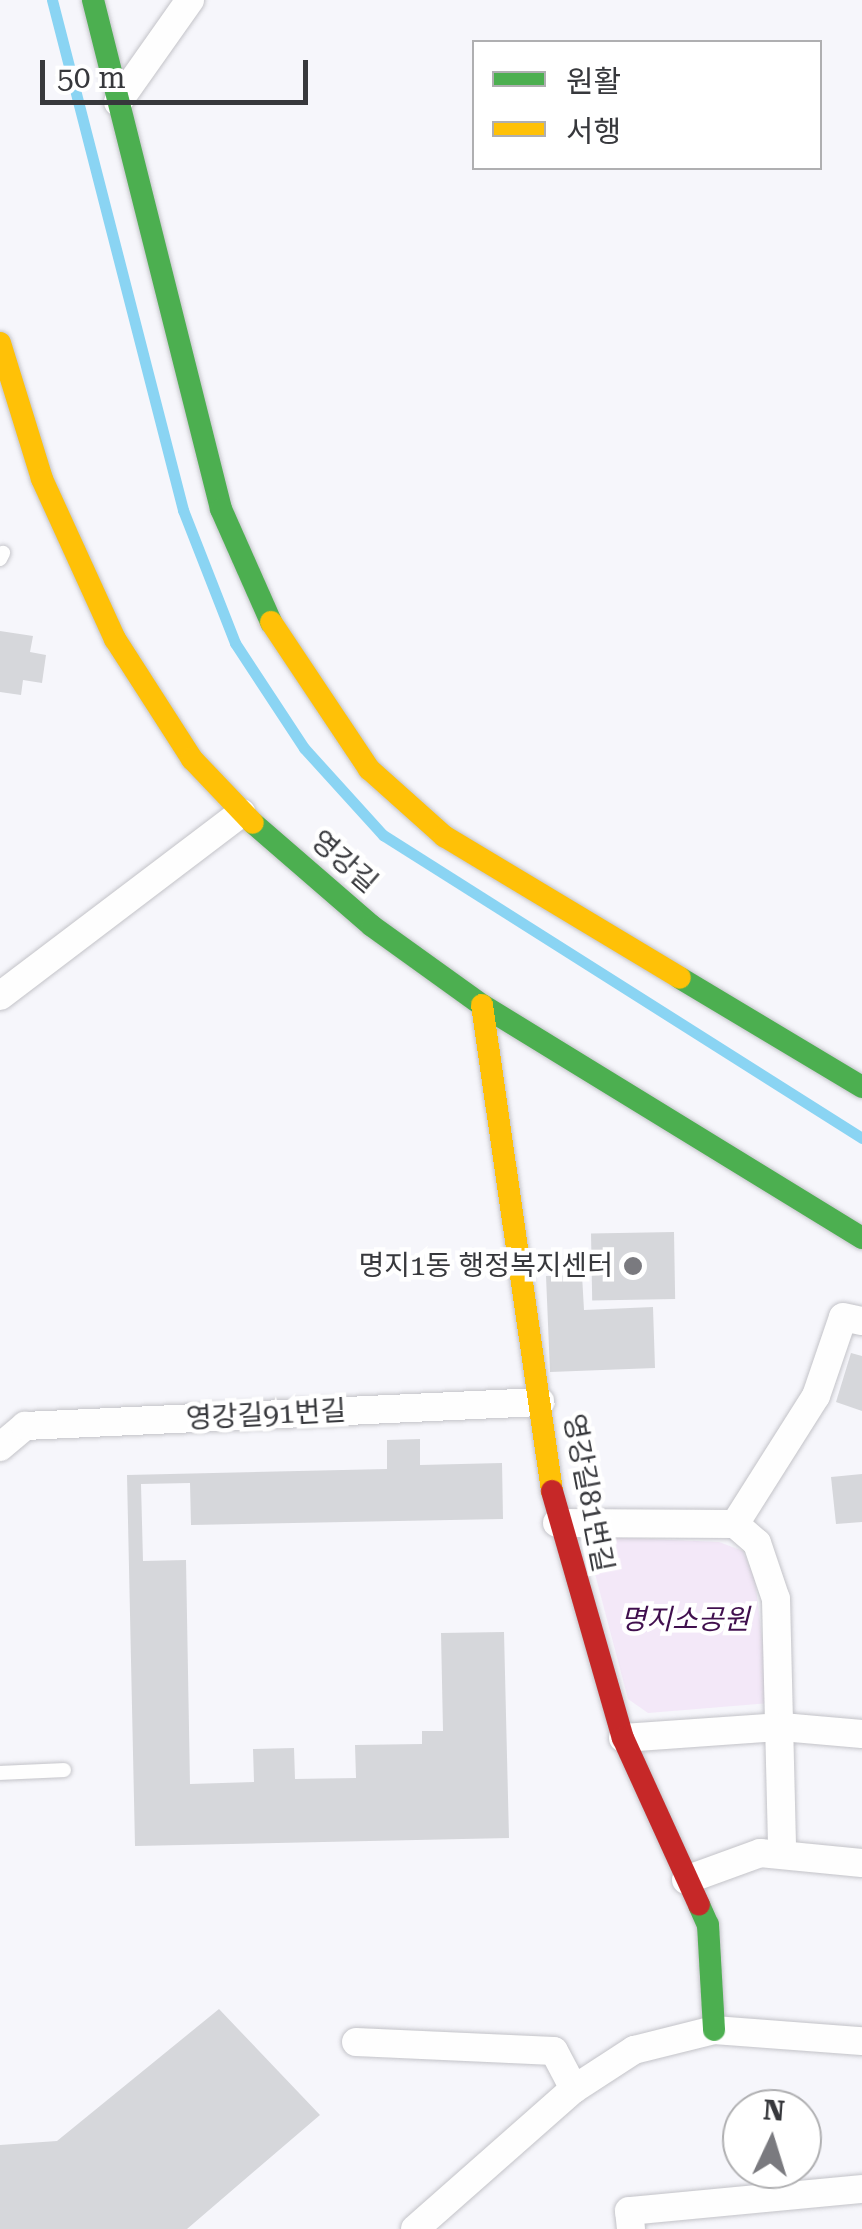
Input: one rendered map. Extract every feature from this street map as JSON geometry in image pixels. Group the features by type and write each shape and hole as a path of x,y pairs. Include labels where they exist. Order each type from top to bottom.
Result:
{"street":[{"path":"93,0 234,548 283,644 369,769 444,836 862,1087"},
{"path":"118,102 190,0"},
{"name":"영강길","path":"0,343 42,480 115,639 192,759 241,813 372,926 482,1005 862,1238"},
{"path":"0,996 241,813"},
{"name":"영강길81번길","path":"482,1005 557,1523 623,1738 708,1925 714,2030"},
{"path":"735,1524 816,1396 842,1318 862,1321"},
{"name":"영강길91번길","path":"0,1448 25,1426 540,1402"},
{"path":"557,1523 735,1524 756,1543 774,1580 782,1727 782,1851"},
{"path":"623,1738 782,1727 862,1734"},
{"path":"686,1880 735,1858 782,1851 862,1863"},
{"path":"415,2229 574,2088 634,2050 714,2030 862,2042"},
{"path":"356,2042 554,2051 574,2088"},
{"path":"631,2229 629,2211 862,2189"}],"lane":[{"path":"0,1773 64,1770"}],"green space":[{"name":"명지소공원","path":"585,1536 719,1542 743,1551 755,1580 770,1703 648,1713 628,1699"}],"building":[{"path":"0,631 33,636 30,652 46,655 42,683 23,680 21,695 0,692"},
{"name":"명지1동 행정복지센터","path":"674,1232 675,1299 592,1300 591,1233"},
{"path":"582,1275 584,1310 653,1307 655,1368 550,1372 546,1276"},
{"path":"851,1353 862,1356 862,1411 836,1402"},
{"path":"420,1439 420,1465 502,1463 503,1519 191,1525 190,1483 141,1484 143,1561 186,1560 190,1784 254,1782 253,1749 294,1748 295,1779 356,1778 355,1745 422,1744 422,1731 443,1731 441,1633 504,1632 509,1838 135,1846 127,1475 387,1469 387,1440"},
{"path":"862,1474 862,1522 836,1524 831,1477"},
{"path":"219,2009 320,2115 187,2229 0,2229 0,2145 57,2141"}],"waterway":[{"path":"52,0 183,510 235,643 304,748 383,835 862,1138"}],"traffic: fast":[{"path":"93,0 221,509 271,622"},
{"path":"253,823 372,926 482,1005 862,1238"},
{"path":"680,978 862,1087"},
{"path":"699,1905 708,1925 714,2030"}],"traffic: slow":[{"path":"0,343 42,479 115,639 192,759 253,823"},
{"path":"271,622 369,769 444,836 680,978"},
{"path":"482,1005 552,1491"}],"traffic: jam":[{"path":"552,1491 623,1738 699,1905"}],"place":[{"name":"명지1동 행정복지센터","path":"633,1266"}]}
